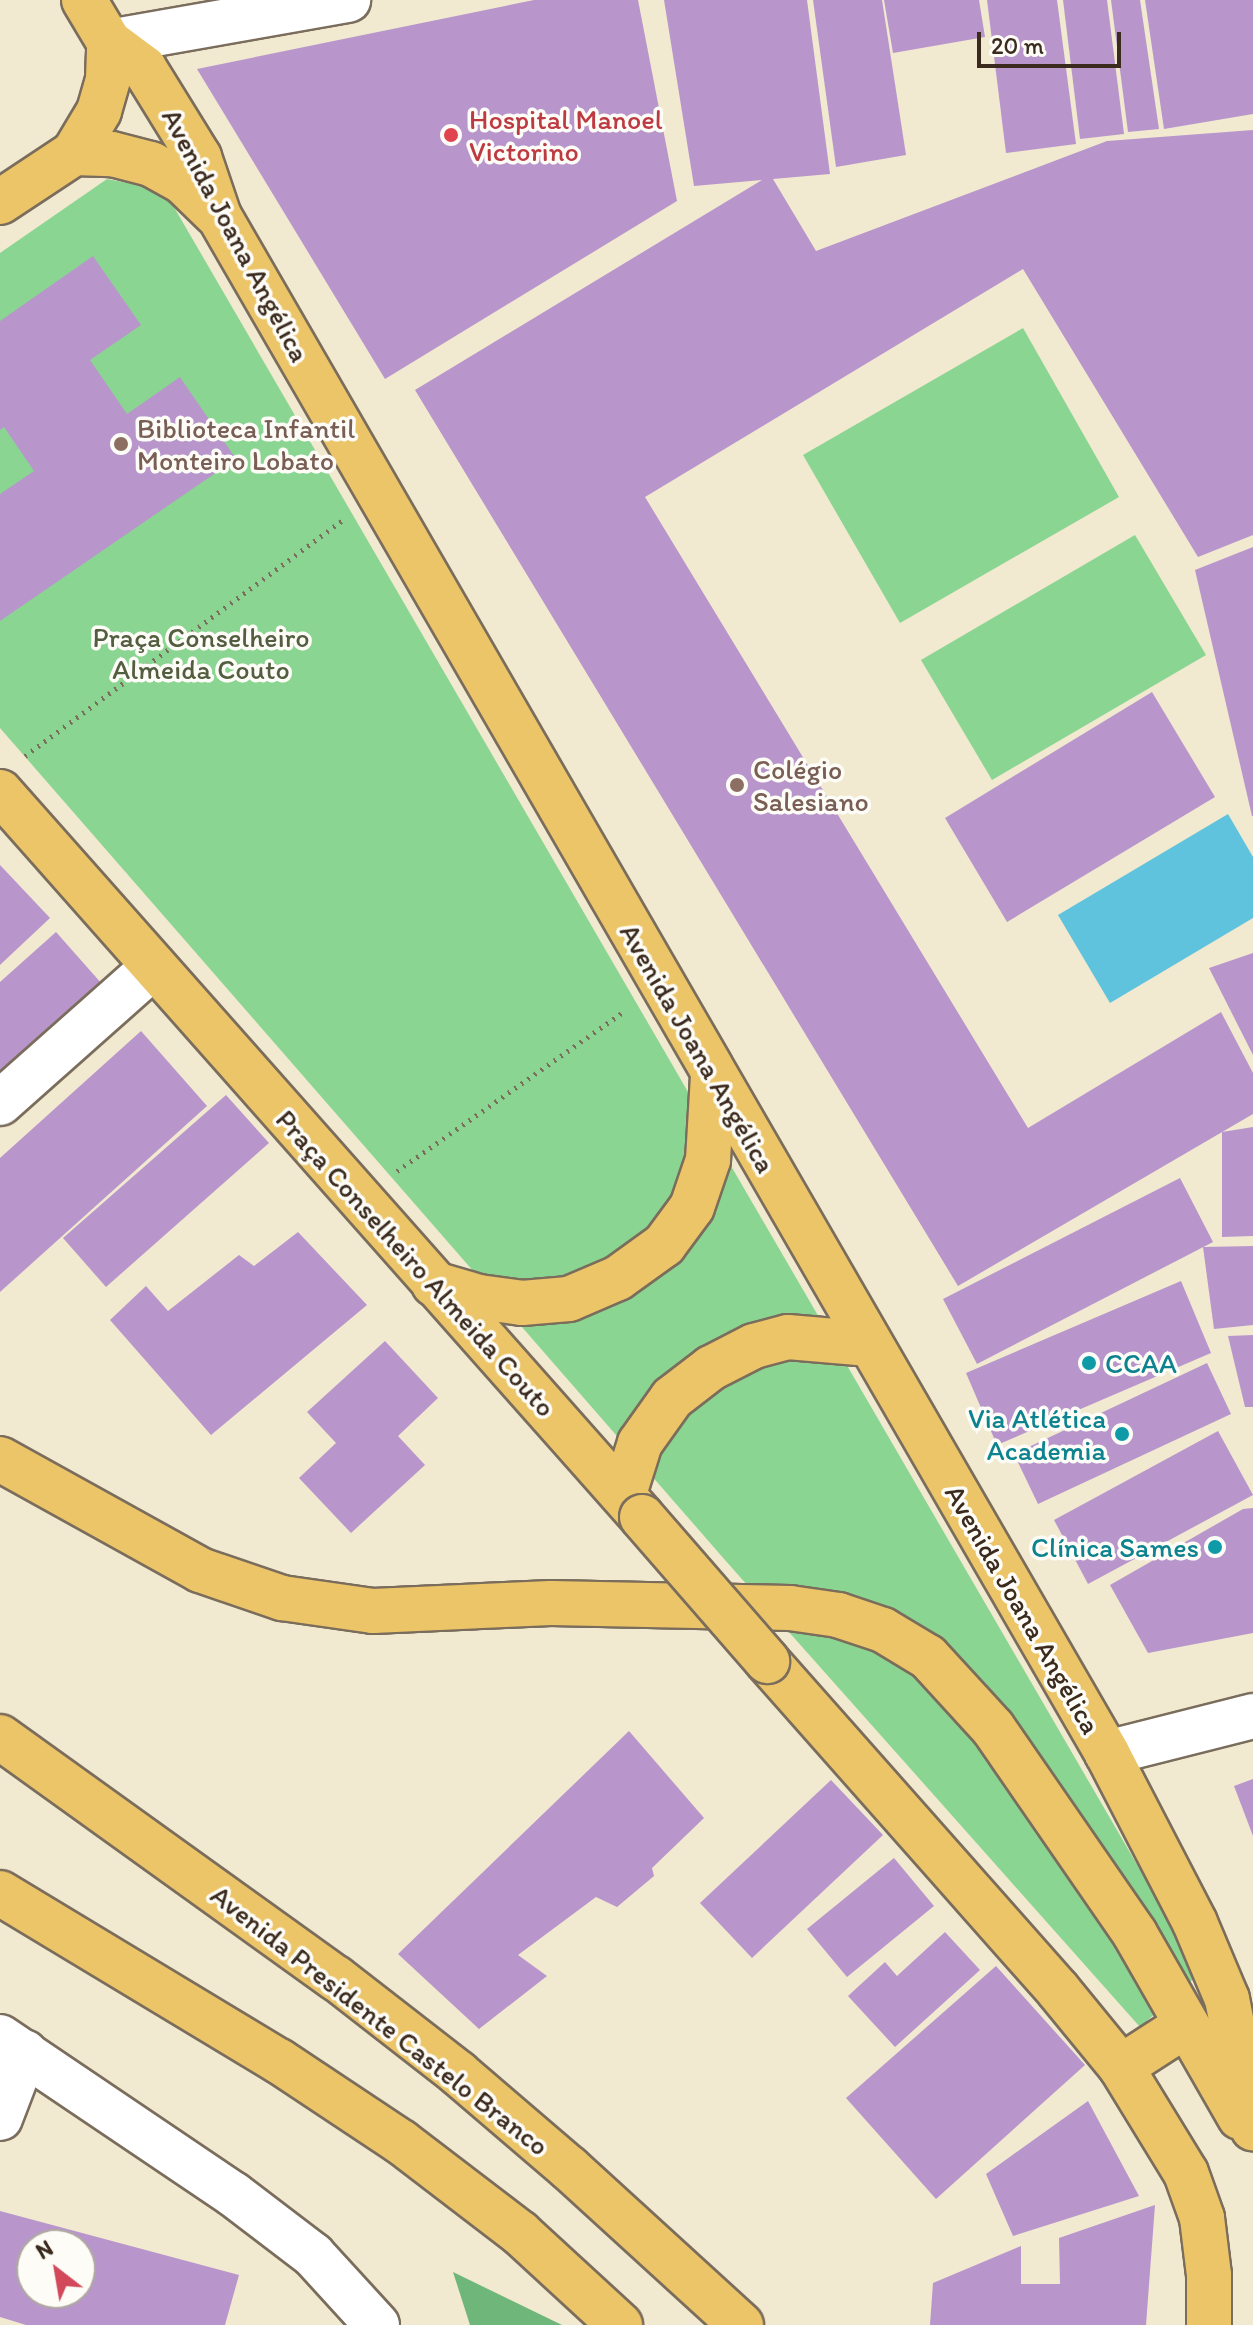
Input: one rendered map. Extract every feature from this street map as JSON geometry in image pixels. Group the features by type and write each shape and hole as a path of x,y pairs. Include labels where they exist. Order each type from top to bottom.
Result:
{"main road":[{"name":"Avenida Joana Angélica","path":"84,0 109,42 144,68 199,157 219,216 1107,1753 1195,1923 1227,1999 1253,2128"},
{"path":"0,202 74,153 99,111 108,79 109,42"},
{"path":"74,153 112,154 151,164 182,181 219,216"},
{"name":"Praça Conselheiro Almeida Couto","path":"6,778 152,968 633,1505"},
{"path":"434,1284 479,1297 522,1303 569,1299 618,1278 664,1245 692,1207 708,1160 713,1075"},
{"path":"870,1344 788,1337 754,1346 711,1368 672,1398 640,1443 633,1505 1058,1990 1121,2067 1186,2173 1202,2218 1209,2275 1209,2325"},
{"path":"0,1459 200,1570 282,1598 373,1611 551,1603 790,1608 838,1615 883,1630 928,1657 993,1728 1135,1934 1253,2140"},
{"name":"Avenida Presidente Castelo Branco","path":"0,1737 336,1978 458,2073 569,2168 741,2325"},
{"path":"0,1893 279,2061 401,2142 520,2233 620,2325"},
{"path":"1121,2067 1186,2025"}],"street":[{"path":"109,42 348,0"},
{"path":"0,1103 152,968"},
{"path":"1107,1753 1253,1716"},
{"path":"0,2118 12,2045 233,2194 301,2246 377,2325"}],"path":[{"path":"6,778 378,494"},
{"path":"358,1198 662,985"}],"green space":[{"name":"Praça Conselheiro Almeida Couto","path":"107,179 164,190 1200,1973 1140,2027 725,1560 0,728 0,253"},
{"path":"1023,328 1119,497 900,623 803,455"},
{"path":"1135,535 1206,655 992,780 921,660"},
{"path":"453,2272 562,2325 470,2325"}],"water":[{"path":"1228,814 1253,857 1253,918 1110,1003 1058,915"}],"building":[{"name":"Hospital Manoel Victorino","path":"534,0 638,0 677,201 385,379 197,69"},
{"name":"Colégio Salesiano","path":"664,0 807,0 830,174 773,179 816,251 1107,141 1253,130 1253,535 1198,557 1023,269 645,497 1028,1128 1221,1012 1253,1073 1253,1114 958,1286 415,390 762,180 694,186"},
{"path":"813,0 882,0 906,155 836,167"},
{"path":"884,0 979,0 985,37 893,53"},
{"path":"987,0 1057,0 1076,144 1006,153"},
{"path":"1063,0 1107,0 1124,134 1080,139"},
{"path":"1111,0 1140,0 1159,129 1128,132"},
{"path":"1145,0 1253,0 1253,114 1164,129"},
{"name":"Biblioteca Infantil Monteiro Lobato","path":"93,256 141,325 90,360 127,414 180,377 236,459 0,621 0,494 34,471 4,427 0,430 0,321"},
{"path":"1253,547 1253,816 1252,816 1195,570"},
{"path":"1152,692 1215,797 1007,922 945,818"},
{"path":"0,865 50,918 0,965"},
{"path":"56,932 102,984 0,1076 0,982"},
{"path":"1253,953 1253,1055 1209,968"},
{"path":"141,1031 207,1106 0,1292 0,1158"},
{"path":"226,1095 269,1143 106,1287 63,1238"},
{"path":"1253,1127 1253,1236 1222,1237 1222,1132"},
{"path":"1180,1178 1213,1242 977,1364 943,1299"},
{"path":"298,1232 367,1305 211,1435 110,1320 146,1286 168,1311 239,1255 254,1266"},
{"path":"1253,1246 1253,1325 1214,1329 1203,1247"},
{"name":"CCAA","path":"1181,1281 1211,1353 997,1445 966,1373"},
{"path":"1253,1335 1253,1407 1245,1407 1228,1336"},
{"path":"385,1341 438,1398 398,1436 425,1465 351,1533 299,1478 336,1443 307,1412"},
{"name":"Via Atlética Academia","path":"1207,1363 1231,1414 1038,1504 1014,1454"},
{"path":"1218,1431 1253,1495 1088,1584 1054,1520"},
{"name":"Clínica Sames","path":"1253,1508 1253,1633 1148,1653 1110,1585 1243,1509"},
{"path":"629,1731 704,1818 652,1868 654,1876 617,1907 596,1897 518,1955 547,1976 479,2029 398,1954"},
{"path":"1253,1779 1253,1836 1234,1786"},
{"path":"831,1780 883,1835 752,1958 700,1903"},
{"path":"894,1858 934,1906 847,1977 807,1929"},
{"path":"945,1932 980,1970 895,2047 848,1996 885,1962 897,1976"},
{"path":"996,1966 1085,2065 936,2199 846,2098"},
{"path":"1088,2101 1139,2196 1013,2236 986,2174"},
{"path":"1155,2205 1146,2325 930,2325 933,2283 1021,2246 1021,2284 1060,2284 1059,2238"},
{"path":"0,2211 67,2229 16,2229 16,2309 96,2309 96,2237 239,2275 225,2325 26,2325 0,2317"}],"place":[{"name":"Hospital Manoel Victorino","path":"451,135"},
{"name":"Biblioteca Infantil Monteiro Lobato","path":"121,444"},
{"name":"Colégio Salesiano","path":"737,785"},
{"name":"CCAA","path":"1089,1363"},
{"name":"Via Atlética Academia","path":"1122,1434"},
{"name":"Clínica Sames","path":"1215,1547"}]}
